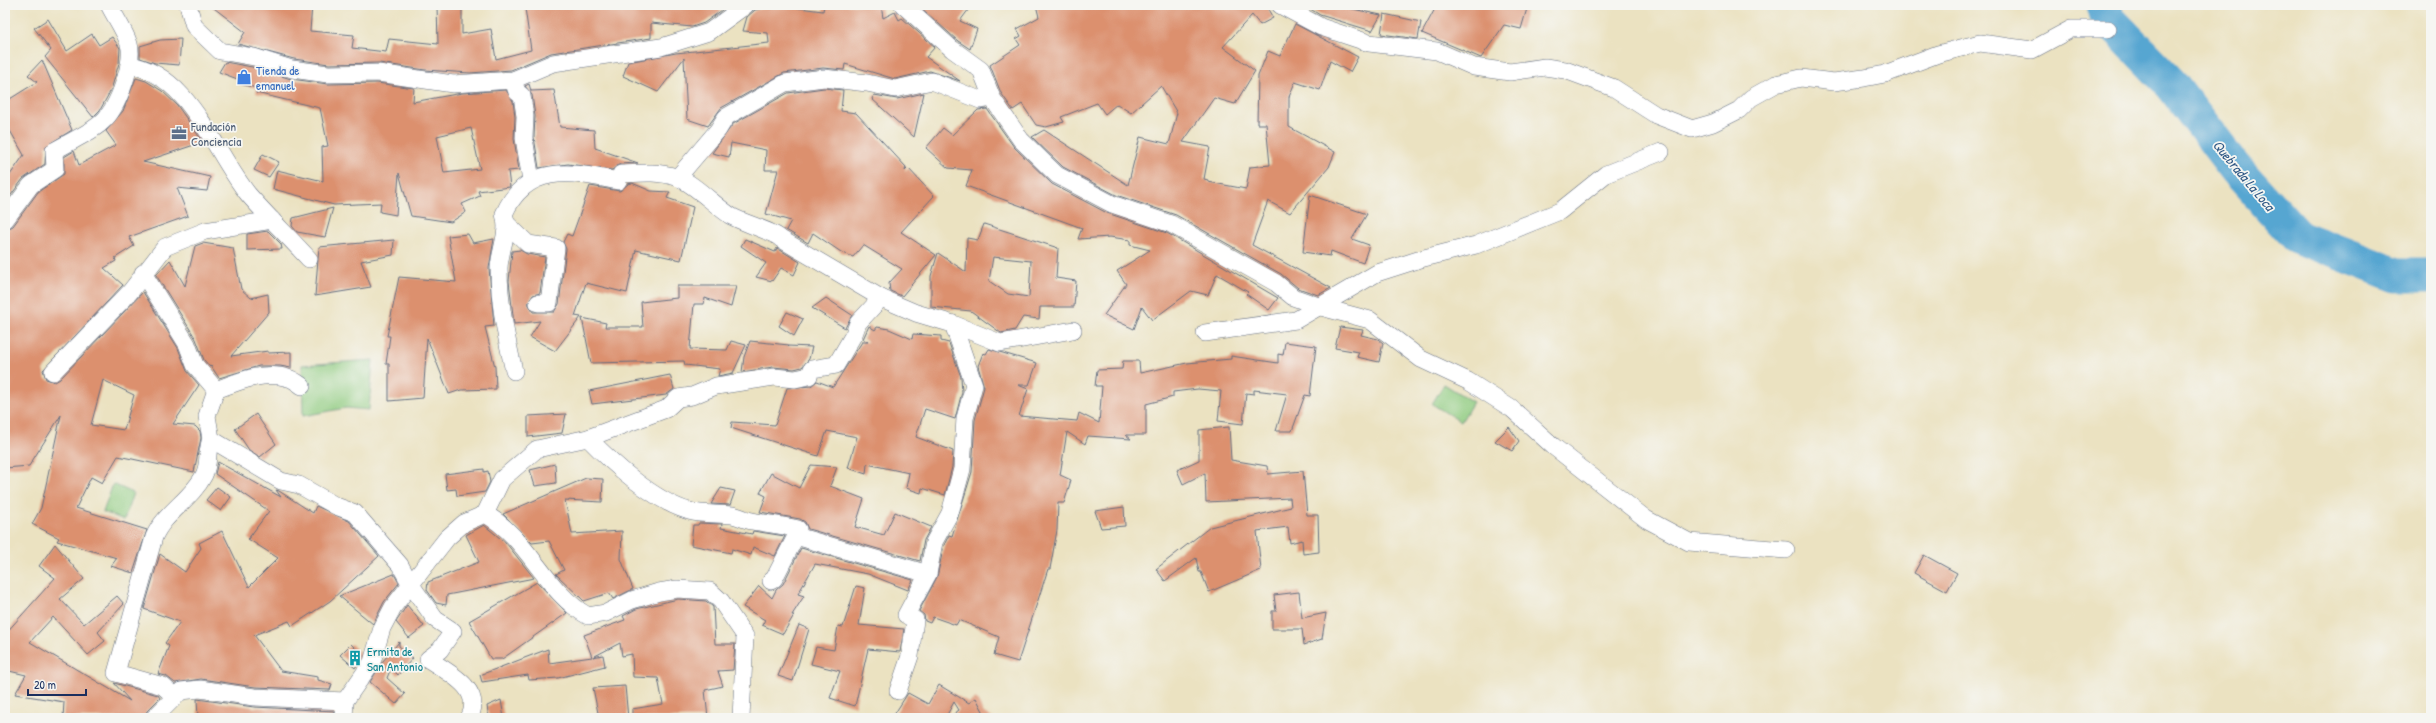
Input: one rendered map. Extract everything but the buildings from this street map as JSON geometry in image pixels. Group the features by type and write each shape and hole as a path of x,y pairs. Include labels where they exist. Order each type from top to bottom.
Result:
{"street":[{"path":"5,220 32,185 55,169 54,151 89,134 105,121 119,99 129,65 129,44 109,5"},
{"path":"188,5 194,26 220,51 254,57 292,70 328,74 378,73 453,84 513,80 553,63 661,48 709,32 746,5"},
{"path":"903,5 952,49 981,70 992,98 1021,140 1057,175 1112,204 1171,224 1276,283 1293,297 1321,307 1370,320 1421,359 1468,381 1512,409 1553,446 1646,519 1689,542 1786,550"},
{"path":"1280,5 1321,27 1369,43 1437,51 1474,67 1510,72 1545,67 1565,70 1614,88 1656,115 1692,129 1713,123 1739,110 1751,98 1776,84 1801,78 1834,82 1864,78 1885,74 1938,54 1980,43 2032,50 2071,29 2108,29"},
{"path":"129,65 151,71 182,96 204,125 247,193 309,259"},
{"path":"678,177 718,130 726,117 785,82 824,78 867,83 896,89 932,81 980,100 992,98"},
{"path":"513,80 517,92 522,96 526,116 524,138 531,180"},
{"path":"1205,333 1296,320 1321,307 1377,273 1476,245 1560,211 1606,174 1661,152"},
{"path":"514,371 501,309 499,267 507,224 504,214 511,198 531,180 542,176 577,174 618,181 621,174 659,173 678,177 730,215 759,230 777,234 781,239 881,298 916,313 954,324 1000,342 1073,330"},
{"path":"53,372 130,292 143,273 165,247 205,231 272,220"},
{"path":"507,224 528,244 556,248 549,303 538,303"},
{"path":"143,273 187,344 195,365 216,390"},
{"path":"344,718 345,701 372,662 382,628 394,607 447,538 464,523 485,514 502,479 524,458 537,449 588,438 666,409 678,398 692,396 716,386 774,377 795,379 809,376 812,369 836,365 854,334 858,323 881,298"},
{"path":"898,691 910,656 915,620 906,615 928,574 934,542 950,513 962,469 965,418 974,385 954,324"},
{"path":"216,390 244,380 274,376 288,378 302,386"},
{"path":"175,697 163,686 116,673 154,537 159,526 191,494 205,474 211,439 207,416 216,390"},
{"path":"588,438 610,461 630,477 671,504 690,511 733,515 753,521 777,523 798,529 796,536 774,579 771,581"},
{"path":"211,439 281,481 299,485 336,506 355,513 400,565 411,585 435,619 453,631 440,650 428,659 462,680 472,694 472,713 469,718"},
{"path":"485,514 495,519 565,598 588,616 606,613 632,600 659,592 677,589 710,591 721,601 745,636 741,718"},
{"path":"796,536 928,574"},
{"path":"154,718 182,691 200,689 254,697 345,701"}],"green space":[{"path":"373,360 369,410 346,408 303,416 302,365"},
{"path":"1444,384 1473,402 1461,422 1432,404"},
{"path":"113,484 133,493 124,520 103,512"}],"waterway":[{"name":"Quebrada La Loca","path":"2104,5 2108,19 2172,85 2237,170 2296,236 2397,275 2431,275"}],"place":[{"name":"Tienda de emanuel","path":"244,77"},
{"name":"Fundación Conciencia","path":"179,133"},
{"name":"Ermita de San Antonio","path":"355,658"}]}
